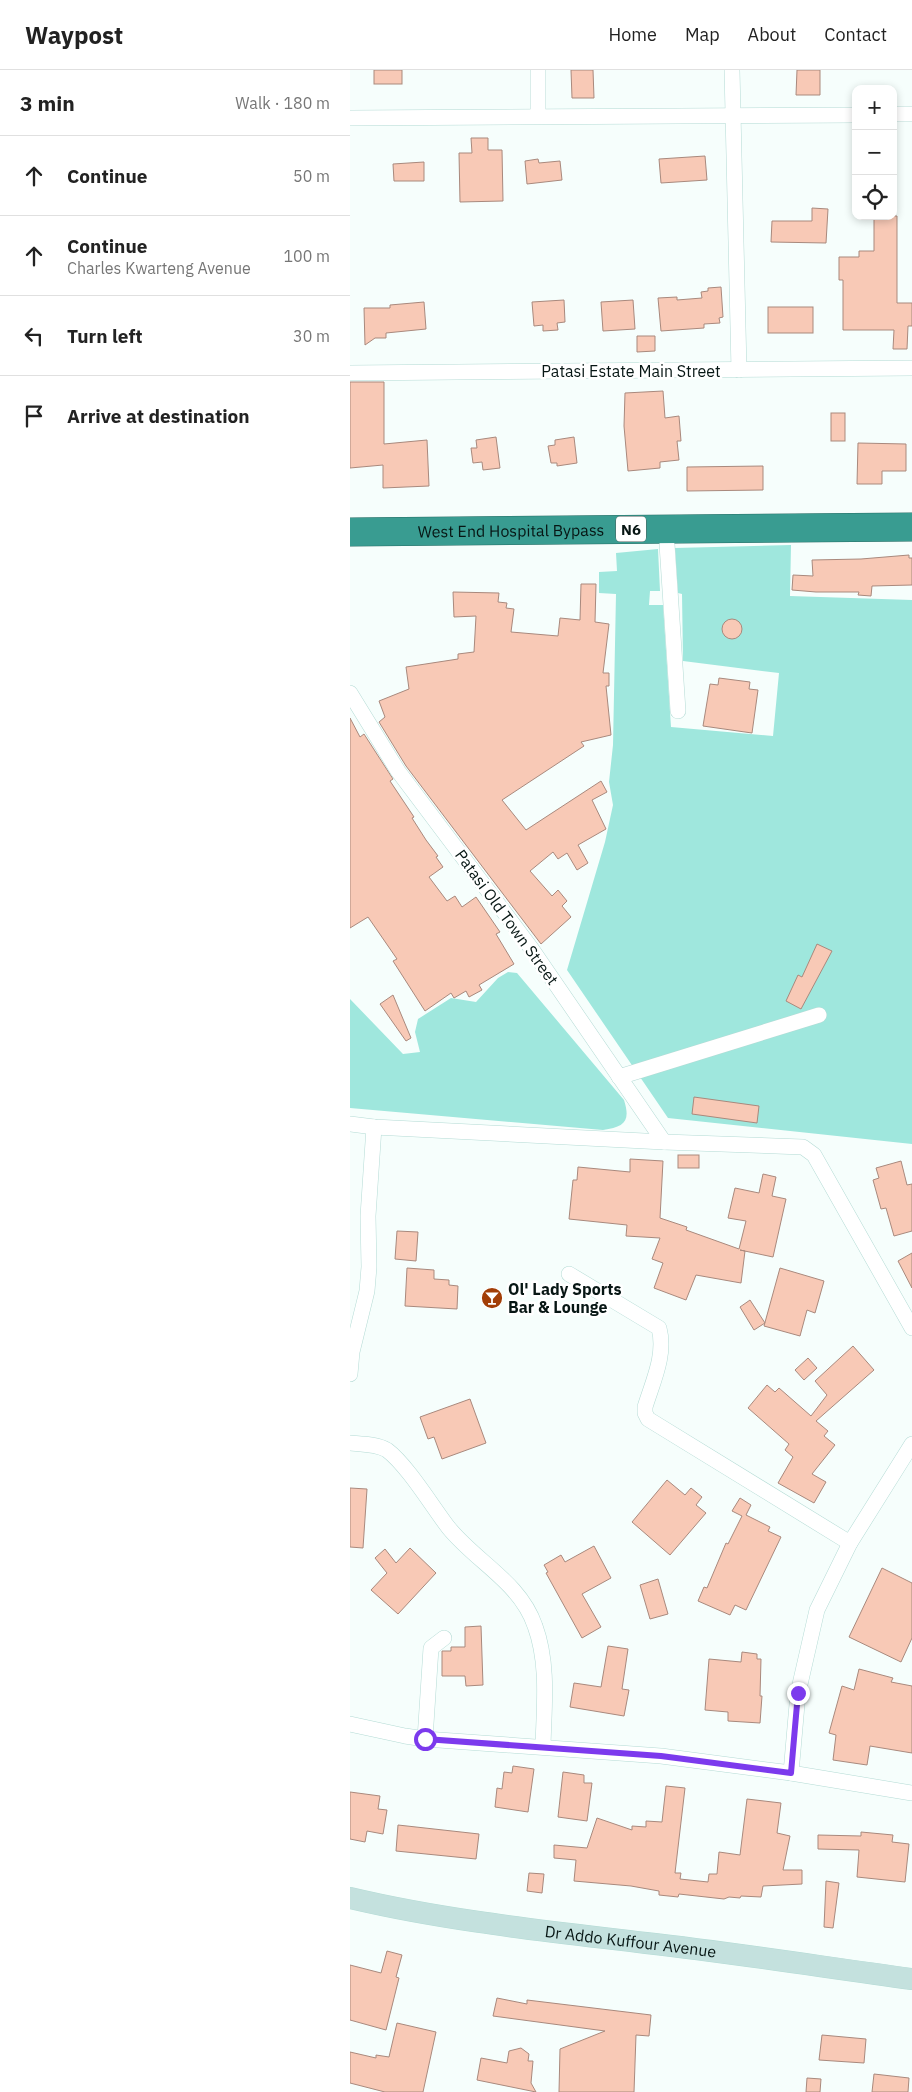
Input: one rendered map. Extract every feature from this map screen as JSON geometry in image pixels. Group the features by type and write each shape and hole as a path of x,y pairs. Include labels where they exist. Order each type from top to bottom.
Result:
{"highway":[{"name":"West End Hospital Bypass","path":"350,532 912,527"}],"main road":[{"name":"Dr Addo Kuffour Avenue","path":"350,1898 492,1924 705,1950 912,1979"}],"street":[{"path":"538,70 538,116"},
{"path":"732,70 739,370"},
{"path":"350,118 852,114"},
{"path":"897,114 912,114"},
{"name":"Patasi Estate Main Street","path":"350,373 912,368"},
{"path":"666,529 678,711"},
{"name":"Patasi Old Town Street","path":"350,693 398,771 532,948 664,1142"},
{"path":"619,1077 819,1015"},
{"path":"350,1124 374,1128 803,1147 814,1155 912,1328"},
{"path":"350,1374 352,1352 368,1283 370,1250 368,1216 374,1128"},
{"path":"569,1274 659,1328 662,1342 660,1359 645,1407 648,1419 850,1543"},
{"path":"350,1443 386,1449 400,1464 450,1529 508,1583 525,1606 535,1625 542,1648 543,1746"},
{"path":"791,1773 798,1693 817,1610 850,1543 912,1444"},
{"path":"425,1739 431,1648 444,1638"},
{"path":"350,1724 425,1739 661,1756 791,1773 912,1793"}],"shaded area":[{"path":"791,545 790,596 912,600 912,1144 668,1118 567,970 605,842 613,805 609,782 613,745 616,594 599,593 599,572 617,571 616,553 658,549 660,591 650,591 649,605 663,605 671,727 773,736 779,673 683,661 682,594 678,593 675,548"},
{"path":"508,972 517,973 624,1100 627,1114 621,1125 603,1130 350,1108 350,999 403,1054 420,1052 415,1032 418,1019 451,998 476,1002 498,978"}],"building":[{"path":"374,70 402,70 402,84 374,84"},
{"path":"571,70 593,70 594,98 572,98"},
{"path":"797,70 820,70 820,95 796,95"},
{"path":"471,138 488,138 488,150 502,150 503,201 460,202 459,153 472,153"},
{"path":"705,156 707,180 661,183 659,159"},
{"path":"538,159 539,163 560,161 562,180 527,184 525,161"},
{"path":"424,162 424,181 394,181 393,164"},
{"path":"812,208 828,209 826,243 771,242 772,221 812,221"},
{"path":"874,220 897,220 897,303 912,303 912,326 908,326 907,349 893,349 894,330 843,330 843,280 839,280 839,257 859,257 859,251 874,251"},
{"path":"721,287 723,317 719,318 720,323 704,324 704,328 661,331 658,298 677,297 677,300 702,298 701,292 708,291 708,288"},
{"path":"564,300 565,322 557,323 558,330 543,331 543,325 534,326 532,302"},
{"path":"633,300 635,329 603,331 601,302"},
{"path":"424,302 426,329 386,333 386,338 375,338 365,345 364,308 390,308 390,305"},
{"path":"768,307 813,307 813,333 768,333"},
{"path":"637,336 655,336 655,351 637,352"},
{"path":"350,382 384,382 384,444 427,440 429,486 383,488 383,465 350,468"},
{"path":"663,391 665,418 679,416 681,441 677,441 679,460 660,462 660,468 628,471 624,426 625,393"},
{"path":"831,413 845,413 845,441 831,441"},
{"path":"496,437 500,468 483,470 482,462 473,463 471,448 477,448 476,440"},
{"path":"574,437 577,463 557,466 557,463 551,463 548,446 555,445 555,440"},
{"path":"858,443 906,444 906,471 882,471 882,484 857,484"},
{"path":"763,466 763,490 687,491 687,467"},
{"path":"909,555 909,558 912,558 912,585 872,586 871,596 858,595 859,592 792,590 793,575 813,576 812,560 861,559"},
{"path":"581,584 596,584 595,622 609,624 603,673 609,673 609,686 606,686 611,735 581,742 584,746 502,800 526,830 601,781 607,792 592,800 606,829 578,845 588,863 577,870 567,853 558,859 553,852 530,871 552,896 558,890 567,901 562,906 571,917 541,944 406,766 379,722 385,717 379,701 409,689 406,667 458,659 458,654 474,652 476,616 454,617 453,592 499,593 498,602 507,603 506,608 514,609 511,632 558,636 560,618 580,620"},
{"path":"728,619 736,619 742,625 742,633 736,639 728,639 722,633 722,625"},
{"path":"719,678 750,682 749,689 758,690 752,733 703,726 710,684 718,685"},
{"path":"350,718 360,737 364,734 393,779 390,781 438,856 436,857 443,867 429,877 447,901 455,896 462,907 476,897 500,932 496,934 514,964 479,985 482,990 469,997 466,991 454,998 451,993 425,1011 393,961 397,959 368,917 350,928"},
{"path":"817,944 832,951 801,1009 786,1001 798,975 802,977"},
{"path":"393,995 411,1038 406,1041 380,1004"},
{"path":"694,1097 759,1106 757,1123 692,1114"},
{"path":"678,1155 699,1155 699,1168 678,1168"},
{"path":"630,1159 663,1161 660,1218 687,1227 686,1230 739,1249 746,1221 728,1218 735,1188 759,1193 763,1174 776,1177 772,1196 786,1199 773,1257 745,1251 741,1283 696,1275 686,1300 654,1288 663,1263 652,1259 660,1238 626,1236 627,1225 569,1219 573,1180 577,1180 578,1167 630,1172"},
{"path":"901,1161 907,1185 912,1184 912,1231 894,1236 886,1208 881,1209 873,1180 879,1178 876,1168"},
{"path":"397,1231 418,1232 416,1261 395,1259"},
{"path":"912,1253 912,1288 898,1261"},
{"path":"407,1268 434,1270 434,1279 449,1280 449,1285 458,1286 457,1309 405,1306"},
{"path":"780,1268 824,1281 815,1313 807,1310 800,1336 764,1326"},
{"path":"750,1300 765,1323 754,1330 740,1307"},
{"path":"853,1346 874,1370 816,1421 828,1431 824,1436 835,1445 812,1474 826,1482 814,1503 778,1483 793,1457 785,1450 789,1444 748,1408 767,1385 775,1392 779,1388 811,1416 827,1395 815,1381"},
{"path":"808,1358 817,1368 804,1380 795,1370"},
{"path":"470,1399 486,1443 442,1459 434,1437 428,1439 420,1417"},
{"path":"667,1480 685,1495 691,1488 702,1497 696,1505 706,1513 670,1555 632,1522"},
{"path":"350,1488 367,1489 363,1548 350,1547"},
{"path":"740,1498 751,1505 746,1515 770,1527 768,1531 781,1537 746,1610 735,1605 730,1615 698,1601 704,1587 707,1588 726,1543 728,1544 742,1516 732,1511"},
{"path":"594,1546 611,1578 582,1594 601,1627 582,1638 546,1573 548,1572 544,1565 561,1555 565,1562"},
{"path":"410,1548 436,1573 398,1614 371,1590 387,1573 375,1558 385,1549 396,1563"},
{"path":"882,1568 912,1583 912,1638 901,1662 849,1637"},
{"path":"658,1579 668,1614 650,1619 640,1585"},
{"path":"481,1626 483,1685 466,1686 465,1676 442,1676 442,1651 451,1651 451,1647 465,1647 465,1627"},
{"path":"608,1646 628,1649 622,1689 629,1690 624,1716 570,1707 574,1683 601,1687"},
{"path":"742,1652 757,1654 757,1659 761,1659 760,1696 762,1696 760,1723 728,1721 728,1712 705,1710 709,1659 741,1662"},
{"path":"859,1669 893,1678 891,1682 912,1686 912,1753 870,1746 867,1765 833,1760 836,1735 829,1733 842,1686 854,1690"},
{"path":"513,1766 534,1769 528,1812 495,1807 497,1788 502,1789 504,1772 512,1773"},
{"path":"563,1772 584,1775 584,1783 592,1783 587,1821 558,1817"},
{"path":"666,1786 685,1788 675,1873 681,1873 680,1879 708,1882 709,1874 717,1874 719,1852 740,1855 747,1799 781,1803 777,1833 790,1836 783,1870 802,1870 802,1884 763,1886 761,1897 741,1896 740,1898 729,1897 724,1899 679,1894 678,1897 659,1895 659,1891 631,1886 574,1881 576,1860 554,1858 554,1845 587,1848 597,1818 632,1830 632,1826 646,1827 646,1821 662,1822"},
{"path":"350,1792 380,1796 378,1809 387,1810 383,1834 367,1831 365,1842 350,1839"},
{"path":"398,1825 479,1834 476,1859 396,1851"},
{"path":"861,1832 893,1835 892,1842 909,1844 905,1882 857,1877 859,1850 818,1849 818,1835 861,1836"},
{"path":"529,1873 544,1874 542,1893 527,1891"},
{"path":"826,1881 839,1883 833,1928 824,1927"},
{"path":"387,1951 402,1955 396,1977 399,1978 386,2030 350,2020 350,1965 381,1973"},
{"path":"497,1998 527,2004 527,2000 651,2015 649,2036 636,2035 634,2092 559,2092 560,2049 605,2031 493,2016"},
{"path":"397,2023 436,2032 423,2092 385,2092 350,2083 350,2052 376,2058 376,2055 389,2057"},
{"path":"822,2035 866,2039 864,2063 819,2060"},
{"path":"521,2048 529,2054 528,2061 533,2061 531,2083 536,2092 477,2080 481,2058 507,2063 509,2051"},
{"path":"874,2074 909,2078 908,2092 872,2092"},
{"path":"807,2078 821,2079 820,2092 806,2092"}],"place":[{"name":"Ol' Lady Sports Bar & Lounge","path":"492,1298"}],"route":[{"path":"425,1739 661,1756 791,1773 798,1693"}]}
